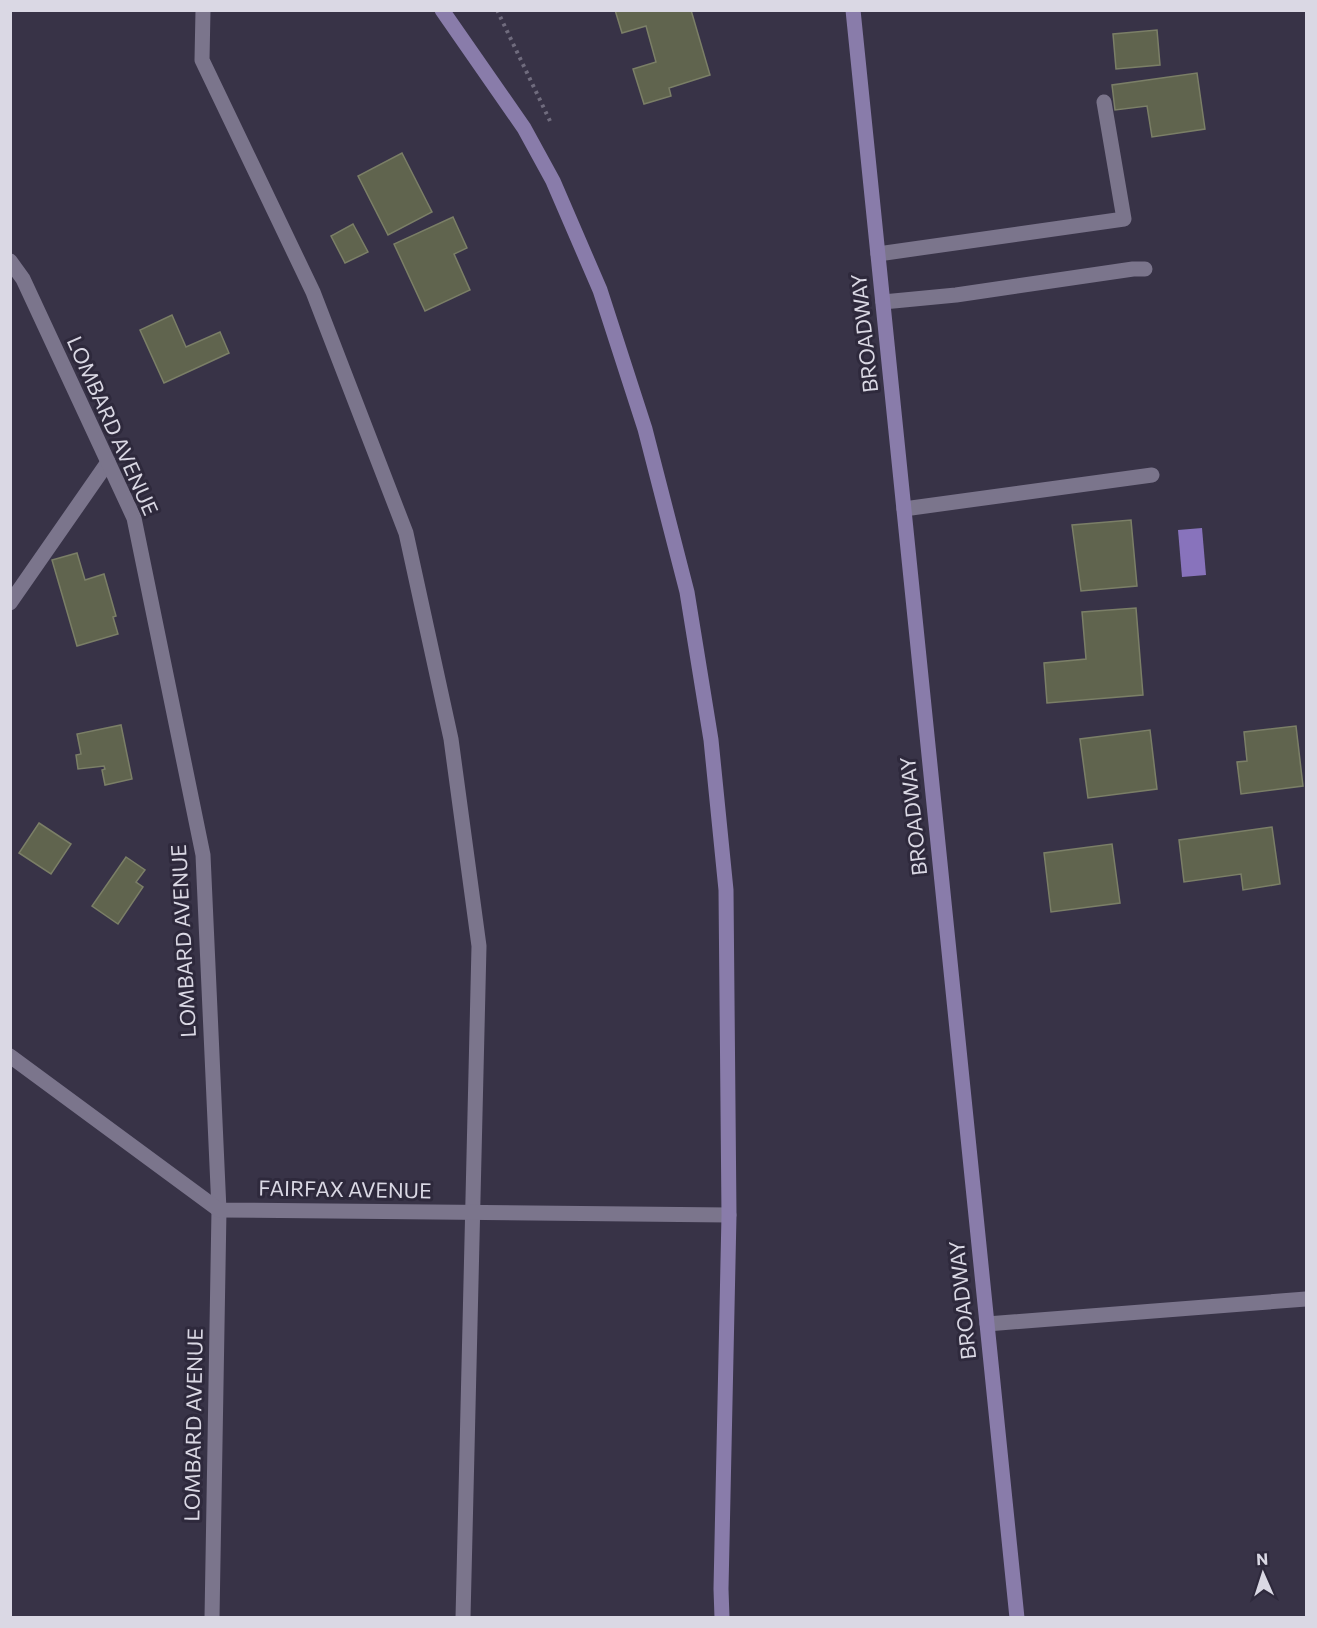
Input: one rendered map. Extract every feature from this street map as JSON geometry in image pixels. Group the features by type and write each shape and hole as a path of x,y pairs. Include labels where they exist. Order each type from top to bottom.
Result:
{"street":[{"path":"203,10 202,60 313,292 406,533 451,739 479,946 463,1617"},
{"path":"442,10 524,128 553,181 600,290 645,429 687,592 711,741 726,890 729,1215 722,1617"},
{"name":"BROADWAY","path":"853,10 1017,1617"},
{"path":"878,254 1124,219 1104,102"},
{"name":"LOMBARD AVENUE","path":"10,261 23,279 134,518 203,855 219,1210 212,1617"},
{"path":"883,302 956,295 1145,269"},
{"path":"10,603 108,462"},
{"path":"904,509 1152,475"},
{"path":"10,1056 219,1210"},
{"name":"FAIRFAX AVENUE","path":"219,1210 729,1215"},
{"path":"987,1324 1306,1299"}],"shaded area":[{"path":"1202,528 1206,575 1182,577 1178,530"}],"building":[{"path":"615,10 691,10 710,75 669,88 671,96 644,104 633,69 656,62 646,26 622,33"},
{"path":"1157,30 1160,65 1116,69 1113,34"},
{"path":"1197,73 1205,129 1152,137 1147,106 1115,110 1112,85"},
{"path":"402,153 432,212 388,235 358,176"},
{"path":"453,217 467,248 454,254 470,290 425,311 394,244"},
{"path":"353,224 368,252 345,263 331,236"},
{"path":"172,315 186,347 220,332 229,353 164,383 140,330"},
{"path":"1131,520 1137,586 1081,591 1072,525"},
{"path":"77,553 85,580 104,574 116,616 113,617 118,634 77,646 52,560"},
{"path":"1136,608 1143,695 1047,703 1044,663 1086,659 1082,612"},
{"path":"121,725 132,779 105,785 102,770 105,769 104,766 78,769 76,755 81,754 77,734"},
{"path":"1296,726 1303,786 1241,794 1237,762 1247,761 1244,732"},
{"path":"1150,730 1157,789 1088,798 1080,739"},
{"path":"39,823 71,844 51,874 19,853"},
{"path":"1272,827 1280,884 1243,890 1241,874 1184,882 1179,840"},
{"path":"1112,844 1120,903 1051,912 1044,853"},
{"path":"126,857 145,870 136,882 143,887 118,924 92,906"}]}
